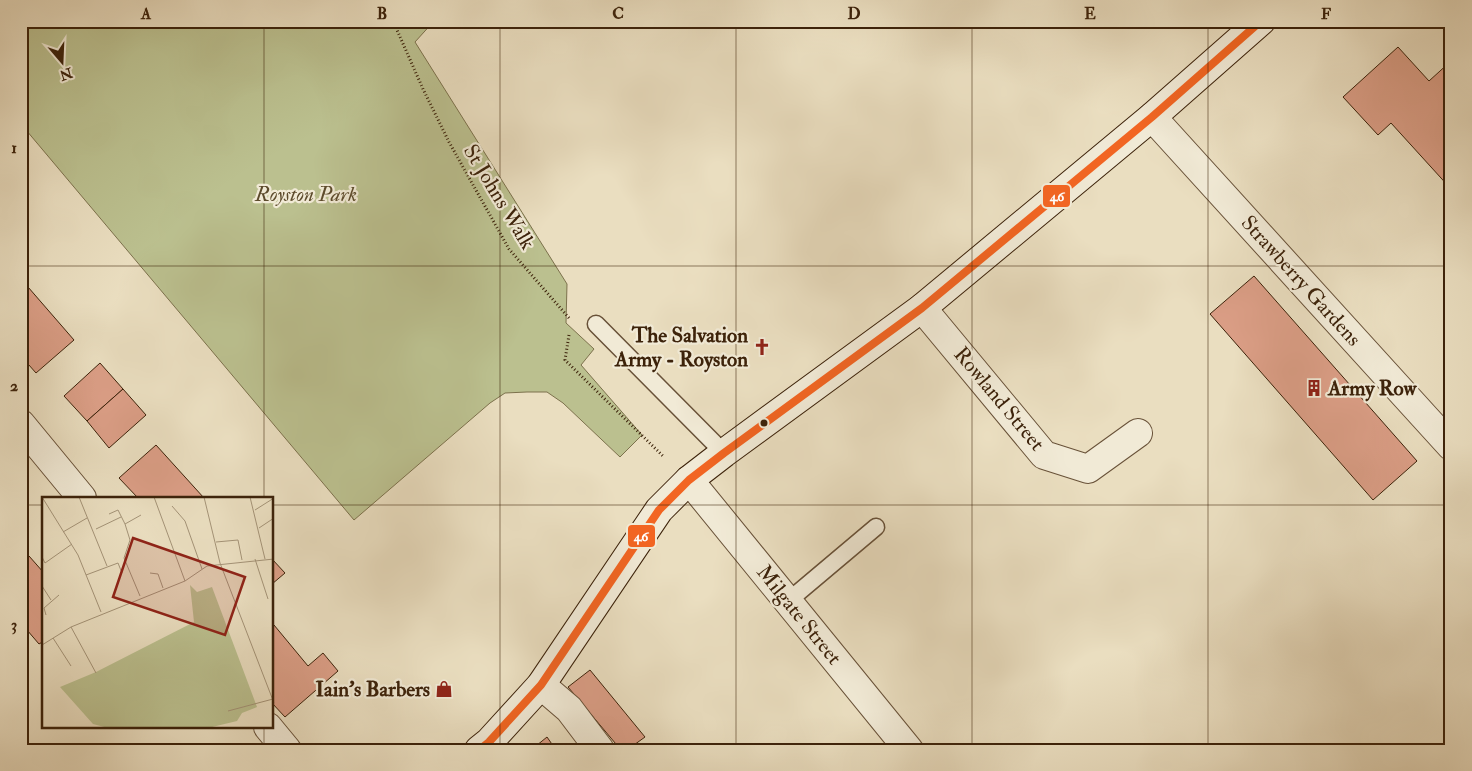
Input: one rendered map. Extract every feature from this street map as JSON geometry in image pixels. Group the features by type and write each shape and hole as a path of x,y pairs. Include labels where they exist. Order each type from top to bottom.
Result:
{"street":[{"path":"479,750 489,742 541,685 659,510 689,480 922,308 1152,117 1261,21"},
{"name":"Strawberry Gardens","path":"1152,117 1451,446"},
{"name":"Rowland Street","path":"922,308 1044,455 1088,468 1138,433"},
{"path":"21,424 81,497"},
{"name":"Milgate Street","path":"689,480 909,750"},
{"path":"541,685 569,709 600,750"},
{"path":"269,728 287,750"}],"lane":[{"path":"596,324 724,453"},
{"path":"788,602 876,526"}],"path":[{"name":"St Johns Walk","path":"393,21 448,142 509,250 571,320"},
{"path":"396,28 403,21"},
{"path":"570,330 565,360 689,480"}],"green space":[{"name":"Royston Park","path":"21,21 434,21 415,42 567,284 566,323 594,349 581,365 642,435 620,457 563,403 547,392 505,393 490,403 354,520 21,124"}],"building":[{"path":"1398,47 1429,81 1451,61 1451,189 1391,123 1378,135 1343,97"},
{"name":"Army Row","path":"1254,276 1417,461 1373,500 1210,314"},
{"path":"28,287 74,340 36,373 21,356 21,292"},
{"path":"100,363 123,389 87,421 64,396"},
{"path":"123,389 146,415 109,448 87,421"},
{"path":"156,445 203,497 137,497 119,478"},
{"path":"29,556 42,571 42,642 39,644 21,623 21,562"},
{"path":"274,561 285,573 274,582"},
{"path":"274,625 308,666 323,653 338,671 285,717 274,705"},
{"path":"590,670 645,737 627,750 621,750 568,687"},
{"path":"547,737 556,750 531,750"}],"transit line":[{"name":"46","path":"479,750 489,742 541,685 659,510 689,480 922,308 1152,117 1261,21"}],"place":[{"name":"The Salvation Army - Royston","path":"762,347"},
{"name":"Army Row","path":"1314,388"},
{"name":"Iain's Barbers","path":"444,689"}]}
